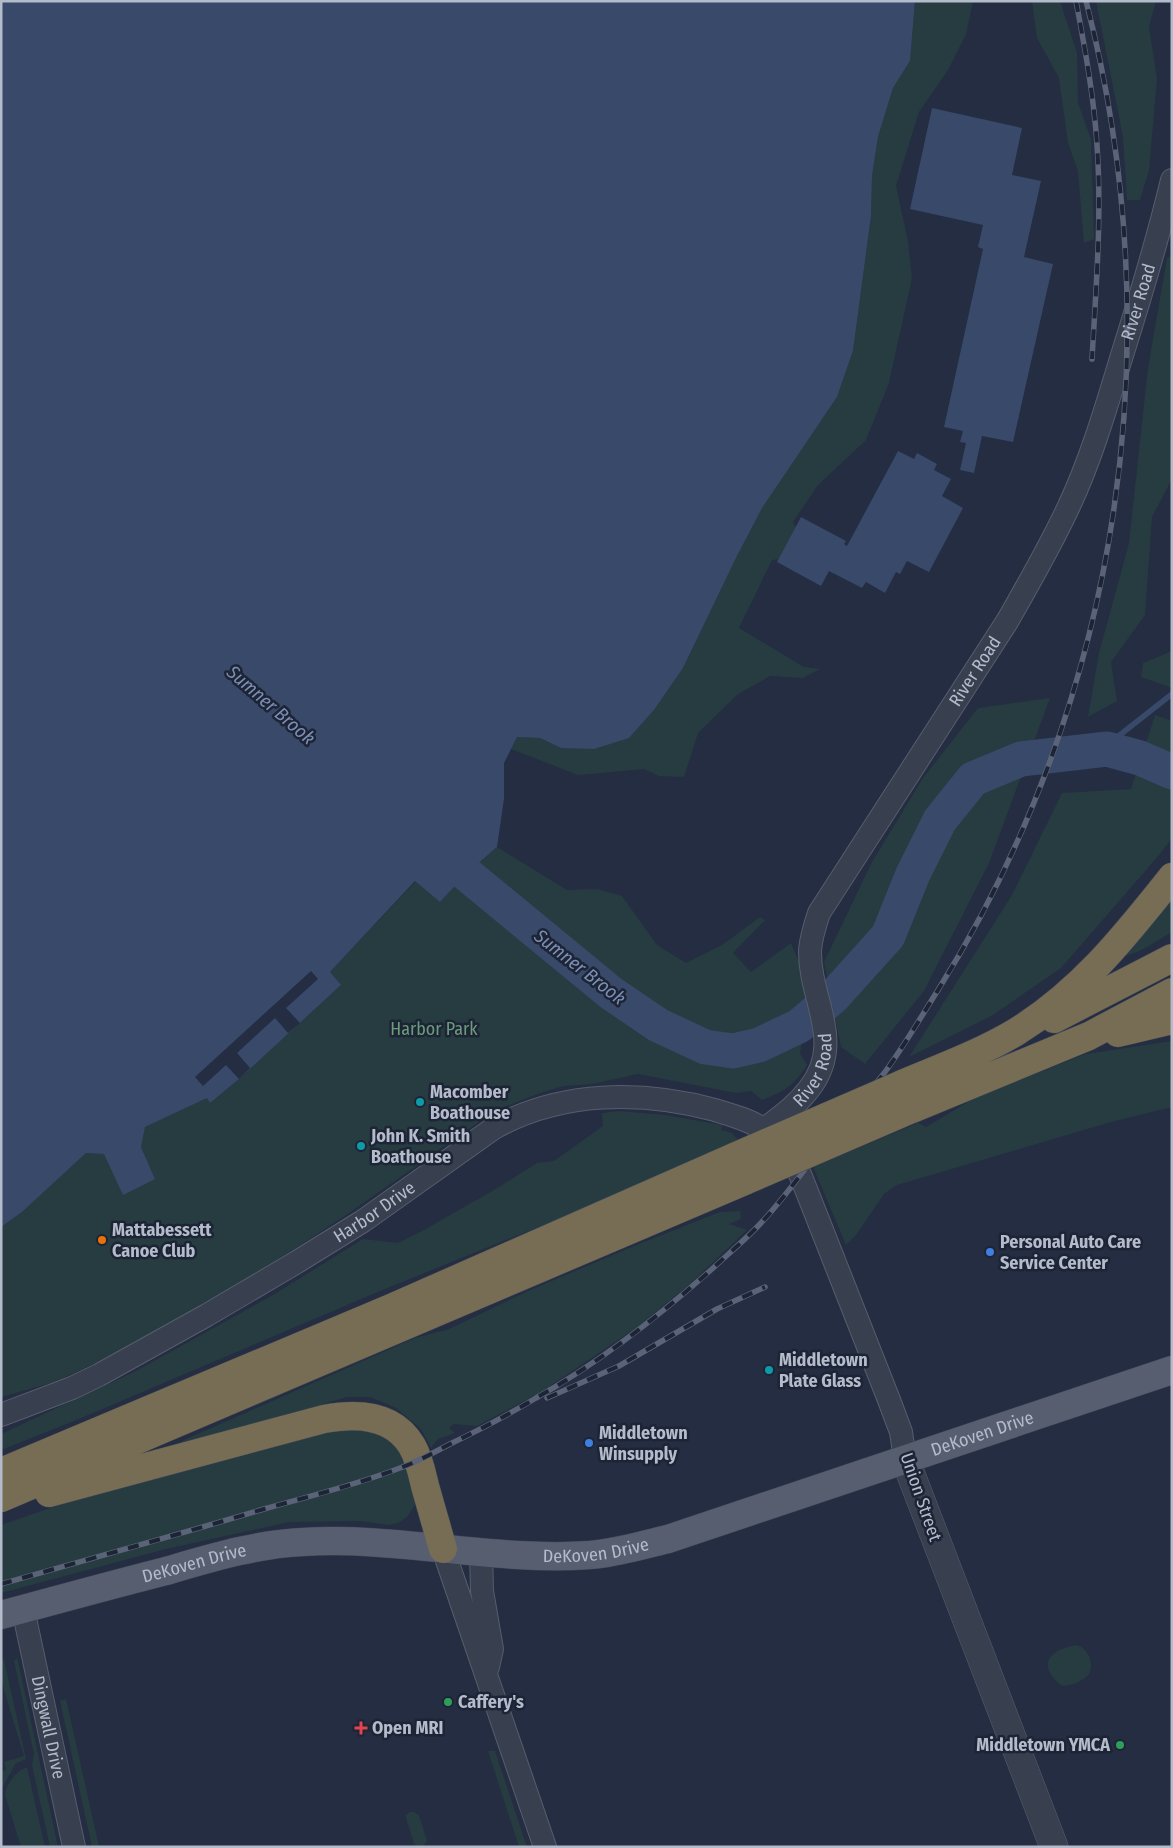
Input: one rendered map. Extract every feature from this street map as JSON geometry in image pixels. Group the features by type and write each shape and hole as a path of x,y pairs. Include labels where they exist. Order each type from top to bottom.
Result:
{"highway":[{"path":"968,1056 1016,1032 1076,987 1116,947 1172,877"},
{"path":"1,1472 391,1308 902,1084 1023,1035 1172,958"},
{"path":"1,1498 912,1109 1089,1036 1172,992"},
{"path":"1012,1067 1100,1038 1172,1020"},
{"path":"1,1506 324,1418 359,1415 376,1418 391,1425 412,1446 418,1460 443,1549"}],"main road":[{"name":"DeKoven Drive","path":"12,1612 215,1557 278,1544 343,1540 481,1553 555,1556 591,1555 629,1548 668,1539 1172,1370"}],"street":[{"name":"River Road","path":"764,1130 794,1107 810,1088 820,1070 825,1055 825,1024 812,969 810,950 812,934 819,913 1008,620 1070,506 1095,440 1115,378 1156,242 1172,180"},
{"name":"Harbor Drive","path":"1,1415 72,1388 165,1339 298,1262 349,1229 494,1128 533,1110 576,1099 645,1098 703,1107 733,1116 764,1130"},
{"name":"Union Street","path":"764,1130 786,1153 800,1174 901,1432 905,1459 1054,1847"},
{"path":"443,1549 545,1847"},
{"path":"481,1553 482,1591 492,1649 490,1663 485,1673"},
{"name":"Dingwall Drive","path":"12,1612 74,1847"}],"green space":[{"path":"915,1 973,1 966,34 948,70 919,112 896,186 908,241 912,278 889,383 866,440 818,485 793,522 798,531 787,558 772,560 739,628 804,667 820,669 803,678 770,676 738,694 698,733 684,777 659,776 644,769 578,775 511,749 517,737 540,738 561,748 629,738 654,710 683,668 762,507 837,397 853,351 871,216 872,176 878,137 893,88 910,61"},
{"path":"1032,1 1060,1 1077,53 1078,103 1091,139 1094,239 1084,243 1078,171 1068,143 1059,78 1037,38"},
{"path":"1096,1 1156,1 1149,27 1157,79 1149,170 1140,200 1127,200 1123,137"},
{"path":"1172,256 1172,479 1152,517 1145,615 1111,662 1117,701 1088,717 1099,653 1129,543 1148,368 1167,258"},
{"path":"1172,651 1172,688 1141,677 1143,663"},
{"path":"1050,698 989,863 924,991 865,1064 841,1047 824,962 872,862 923,778 978,708"},
{"path":"1155,715 1172,721 1172,838 1061,968 993,1015 909,1057 1012,895 1062,793 1131,789"},
{"name":"Harbor Park","path":"497,847 567,890 597,889 622,896 657,945 686,963 722,945 760,917 765,920 733,953 751,972 791,943 803,971 808,1001 800,1053 807,1065 802,1072 788,1087 762,1100 751,1091 736,1093 638,1074 592,1084 564,1086 499,1109 349,1213 287,1254 217,1296 104,1359 55,1382 1,1397 1,1227 22,1212 86,1153 104,1154 155,1179 141,1147 145,1127 207,1098 210,1103 239,1079 340,986 330,972 416,881 440,902 466,874"},
{"path":"1172,887 1172,932 1153,944 1120,957"},
{"path":"1172,1041 1172,1107 1111,1122 897,1185 884,1194 856,1235 846,1245 813,1167 918,1123 926,1127 978,1096 1086,1054"},
{"path":"619,1111 665,1115 722,1125 721,1130 732,1133 738,1140 731,1143 733,1148 385,1289 1,1450 1,1434 134,1372 273,1295 363,1239 398,1243 422,1231 537,1163 554,1161 603,1126 602,1113"},
{"path":"740,1211 741,1219 729,1224 747,1230 690,1284 636,1328 541,1392 477,1426 453,1424 449,1428 455,1433 438,1439 431,1448 421,1429 396,1408 370,1397 347,1397 170,1450 186,1439 415,1338 449,1329 528,1291 634,1246 720,1212"},
{"path":"347,1425 389,1437 400,1451 415,1491 415,1505 407,1517 398,1523 389,1525 360,1521 289,1522 166,1549 1,1593 1,1525 111,1487"},
{"path":"1075,1645 1083,1648 1089,1656 1091,1670 1087,1677 1080,1681 1063,1686 1051,1675 1048,1661 1057,1652"},
{"path":"17,1657 58,1847 50,1847 32,1765 34,1754 14,1661"},
{"path":"1,1658 4,1660 26,1759 16,1763 1,1790 1,1771 6,1770 4,1762 24,1756 1,1680"},
{"path":"66,1699 99,1846 92,1847 60,1701"},
{"path":"488,1751 495,1751 527,1847 519,1847"},
{"path":"27,1767 45,1847 21,1847 5,1795 7,1786 13,1778 19,1771"},
{"path":"410,1812 419,1815 427,1841 419,1847 414,1844 406,1818 406,1815"}],"water":[{"path":"1,1 915,1 910,61 893,88 878,137 872,176 871,216 853,351 837,397 762,508 683,668 654,710 629,738 594,749 561,748 540,738 517,737 504,763 504,799 497,847 466,874 440,902 415,881 330,972 341,985 239,1079 210,1103 207,1098 145,1127 141,1147 155,1179 123,1195 104,1154 86,1153 22,1212 1,1227"},
{"path":"932,108 1022,128 1012,175 1041,181 1024,257 1053,264 1013,442 982,436 974,473 960,470 966,443 960,442 963,431 944,427 983,249 978,247 983,225 910,209"},
{"path":"898,451 914,459 917,453 937,464 934,470 951,479 942,496 963,508 929,572 907,561 900,574 896,572 885,593 866,582 862,588 829,571 821,586 777,562 801,517 846,541 844,544 847,546"}],"pier":[{"path":"311,971 318,979 286,1008 300,1023 288,1033 275,1018 237,1053 250,1068 239,1079 226,1065 203,1086 195,1077"}],"waterway":[{"path":"1102,749 1172,694"},
{"name":"Sumner Brook","path":"430,844 611,993 658,1025 705,1047 733,1051 759,1045 799,1026 833,997 888,936 913,874 940,820 973,779 1021,759 1107,749 1140,758 1172,772"}],"railway":[{"path":"1076,1 1096,127 1099,198 1092,359"},
{"path":"1,1584 333,1490 406,1466 493,1422 560,1384 628,1338 692,1287 760,1224 892,1062 938,990 1001,877 1051,759 1089,636 1114,511 1126,384 1125,256 1112,128 1086,1"},
{"path":"547,1398 619,1366 717,1309 765,1287"}],"place":[{"name":"Macomber Boathouse","path":"420,1102"},
{"name":"John K. Smith Boathouse","path":"361,1146"},
{"name":"Mattabessett Canoe Club","path":"102,1240"},
{"name":"Personal Auto Care Service Center","path":"990,1252"},
{"name":"Middletown Plate Glass","path":"769,1370"},
{"name":"Middletown Winsupply","path":"589,1443"},
{"name":"Caffery's","path":"448,1702"},
{"name":"Open MRI","path":"361,1728"},
{"name":"Middletown YMCA","path":"1120,1745"}]}
